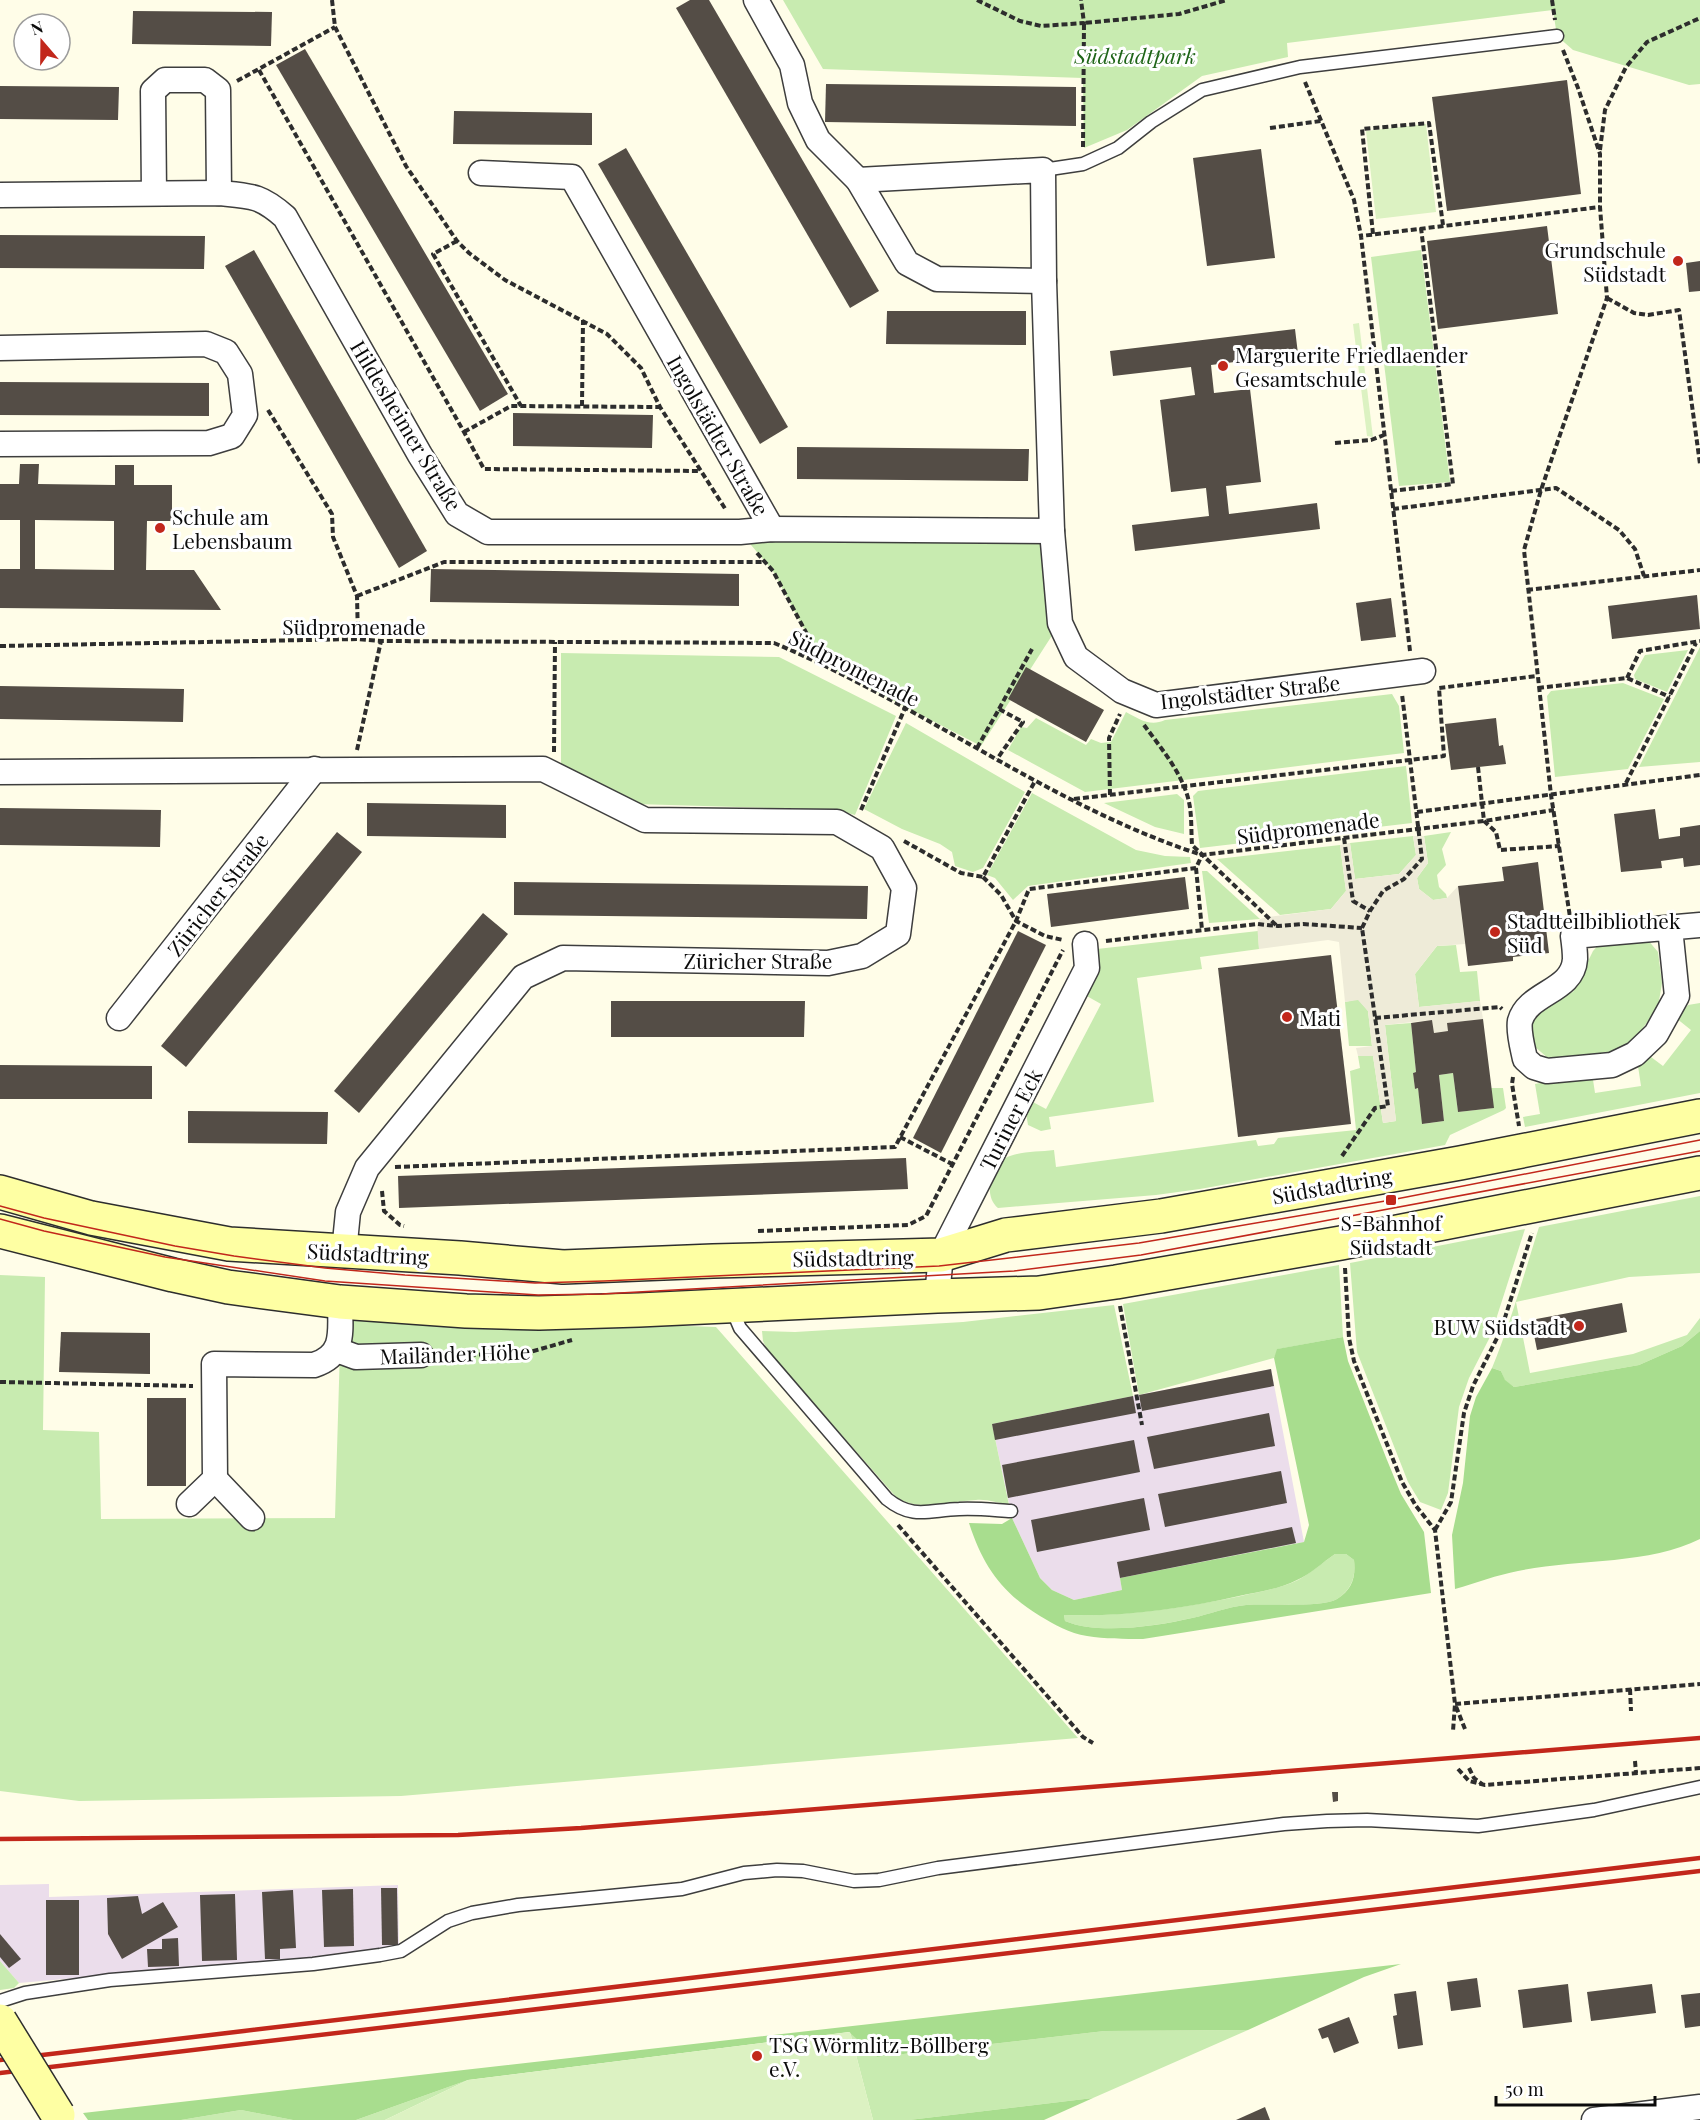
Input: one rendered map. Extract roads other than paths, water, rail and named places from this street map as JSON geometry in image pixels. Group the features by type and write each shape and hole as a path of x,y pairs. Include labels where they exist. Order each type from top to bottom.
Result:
{"street":[{"path":"756,0 792,65 800,103 818,140 858,180 907,262 937,279 1044,280"},
{"path":"154,193 153,91 165,80 205,80 218,90 219,193"},
{"path":"858,180 1043,170"},
{"name":"Ingolstädter Straße","path":"1043,170 1052,531 1060,623 1076,657 1122,691 1156,705 1413,676"},
{"name":"Ingolstädter Straße","path":"481,173 572,177 772,529 1052,531"},
{"name":"Hildesheimer Straße","path":"0,195 219,193 248,196 268,202 285,217 420,455 457,514 488,532 740,532 772,529"},
{"path":"0,348 206,344 226,352 240,374 244,399 244,416 232,436 209,443 0,444"},
{"name":"Züricher Straße","path":"0,772 353,768 543,769 645,820 837,822 882,848 904,888 898,933 862,956 828,963 563,958 523,977 367,1168 348,1212 344,1252"},
{"name":"Züricher Straße","path":"119,1018 315,769"},
{"path":"1670,928 1677,996 1656,1034 1635,1054 1612,1065 1547,1071 1534,1067 1525,1059 1520,1023 1527,1009 1559,987 1571,973 1575,960 1573,936 1700,925"},
{"name":"Turiner Eck","path":"937,1296 941,1255 1087,968 1076,943"},
{"name":"Südstadtring","path":"0,1192 91,1218 230,1244 460,1258 563,1267 941,1255 1006,1235 1161,1216 1523,1151 1700,1116"},
{"name":"Südstadtring","path":"0,1231 228,1287 414,1309 539,1313 1039,1293 1341,1243 1700,1173"},
{"path":"252,1518 215,1479 214,1364 314,1365 324,1362 337,1350 340,1339 340,1302"},
{"name":"Mailänder Höhe","path":"337,1350 356,1357 421,1355"},
{"path":"189,1504 215,1479"},
{"path":"0,2021 60,2117"},
{"path":"1594,2120 1700,2107"}],"lane":[{"path":"1043,170 1083,165 1118,148 1151,122 1203,90 1300,67 1557,36"},
{"path":"731,1306 740,1328 887,1499 898,1507 919,1513 959,1509 1011,1510"},
{"path":"0,2001 25,1993 100,1981 314,1964 380,1955 401,1951 448,1921 472,1913 529,1904 682,1889 744,1873 777,1870 802,1871 854,1881 879,1880 938,1868 1284,1824 1367,1820 1478,1826 1594,1810 1700,1787"}],"tram line":[{"path":"0,1206 44,1218 175,1246 325,1268 535,1283 604,1281 939,1266 1139,1243 1391,1200 1700,1140"},
{"path":"0,1219 44,1231 165,1257 325,1281 538,1295 602,1294 1014,1271 1141,1255 1700,1151"}],"railway":[{"path":"0,1839 458,1835 581,1828 1700,1738"},
{"path":"0,2060 1700,1858"},
{"path":"0,2073 1700,1871"}],"place":[{"name":"Grundschule Südstadt","path":"1678,261"},
{"name":"Marguerite Friedlaender Gesamtschule","path":"1223,366"},
{"name":"Schule am Lebensbaum","path":"160,528"},
{"name":"Stadtteilbibliothek Süd","path":"1495,932"},
{"name":"Mati","path":"1287,1017"},
{"name":"S-Bahnhof Südstadt","path":"1391,1200"},
{"name":"BUW Südstadt","path":"1579,1326"},
{"name":"TSG Wörmlitz-Böllberg e.V.","path":"757,2056"}],"park label":[{"name":"Südstadtpark","path":"1135,55"}]}
